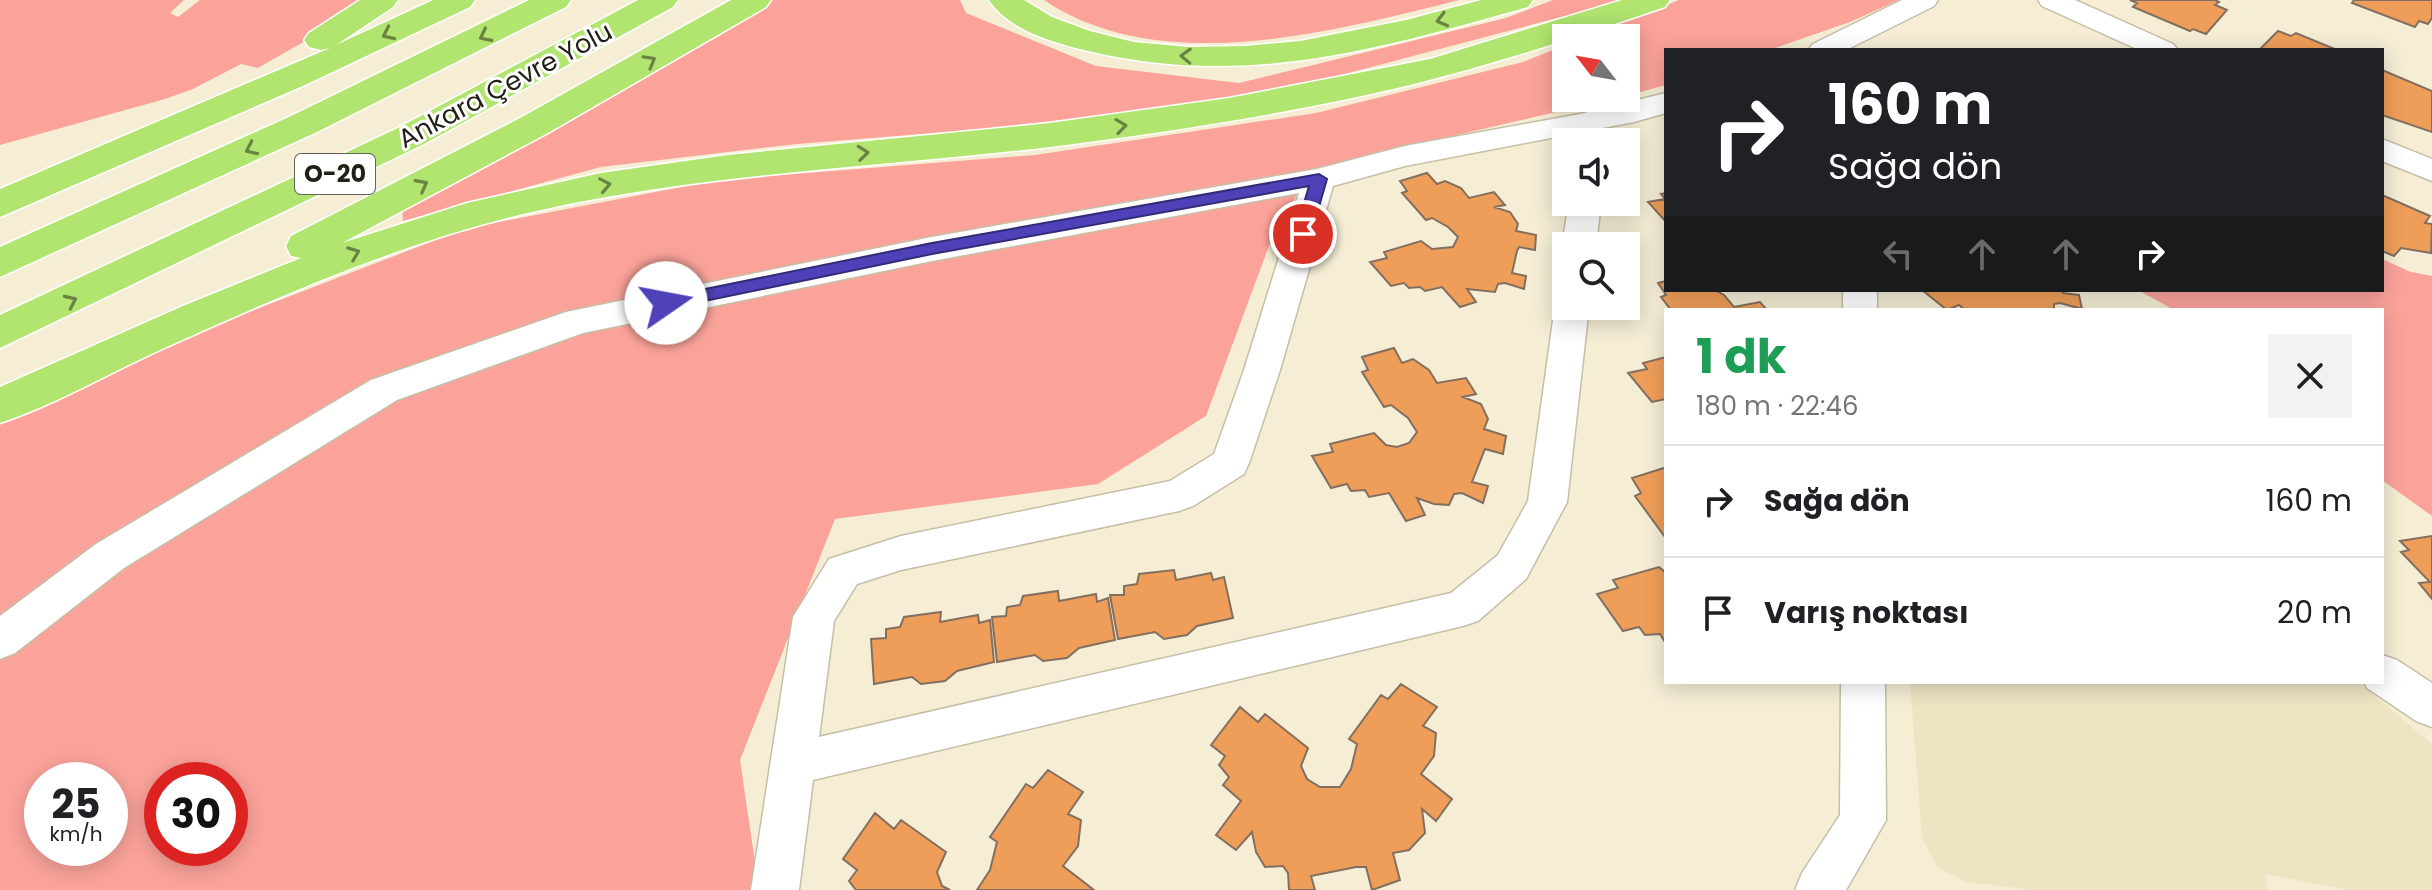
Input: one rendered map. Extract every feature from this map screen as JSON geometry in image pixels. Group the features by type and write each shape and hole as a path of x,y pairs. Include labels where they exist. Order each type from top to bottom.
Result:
{"highway":[{"path":"0,202 233,90 333,34 382,0"},
{"path":"0,202 253,96 459,0"},
{"name":"Ankara Çevre Yolu","path":"0,263 291,131 555,0"},
{"name":"Ankara Çevre Yolu","path":"0,333 372,156 662,0"},
{"path":"0,392 311,243 535,125 755,0"},
{"path":"1005,0 1031,19 1098,44 1166,56 1209,57 1286,52 1343,43 1517,0"},
{"path":"0,406 266,287 393,238 507,206 670,172 1047,136 1244,106 1408,74 1540,38 1654,0"}],"street":[{"path":"1827,48 1924,0"},
{"path":"2052,0 2159,48"},
{"path":"1594,128 1664,104"},
{"path":"0,640 110,556 384,390 563,327 932,249 1319,179 1360,166 1552,137"},
{"path":"2384,150 2432,171"},
{"path":"775,890 814,617 843,571 901,553 1179,495 1230,463 1262,370 1319,179"},
{"path":"793,764 1463,608 1512,567 1547,502 1570,320"},
{"path":"2384,675 2432,707"},
{"path":"1819,890 1863,820 1863,684"}],"shaded area":[{"path":"0,0 184,0 170,13 178,17 200,0 364,0 312,37 258,68 241,64 193,89 165,99 0,145"},
{"path":"759,0 960,0 966,13 1096,66 1239,83 1506,18 1553,0 1625,0 1265,95 996,128 797,144 601,167 403,221 402,205"},
{"path":"1044,0 1459,0 1304,34 1248,41 1194,43 1140,38 1090,24"},
{"path":"1679,0 1899,0 1850,22 1775,48 1664,48 1664,86 1640,92 1640,24 1619,24"},
{"path":"1552,51 1552,112 1556,112 1311,169 1270,243 1206,416 1098,484 835,519 740,760 759,890 0,890 0,424 176,340 467,228 718,180 1035,155 1316,113 1523,62"},
{"path":"2384,260 2411,272 2432,276 2432,516 2384,481 2384,308 2170,308 2142,292 2384,292"},
{"path":"1910,684 2360,684 2432,744 2432,890 2349,890 2265,874 2267,890 2035,890 1967,882 1937,867 1922,838"}],"building":[{"path":"2130,0 2215,0 2219,2 2215,5 2227,10 2206,34 2193,29 2190,31 2133,7 2137,3"},
{"path":"2354,0 2432,0 2432,18 2428,24 2419,21 2415,27 2352,3"},
{"path":"2278,31 2291,36 2296,33 2332,48 2261,48"},
{"path":"2384,71 2432,91 2432,132 2384,116"},
{"path":"1427,173 1437,184 1445,181 1461,188 1469,198 1494,192 1505,205 1494,207 1510,212 1518,224 1516,231 1536,235 1535,250 1519,247 1512,273 1526,276 1524,289 1505,283 1498,284 1495,292 1467,289 1476,302 1460,307 1442,287 1425,291 1420,287 1409,288 1404,283 1391,286 1370,262 1387,258 1384,252 1421,241 1432,249 1453,247 1458,237 1432,218 1426,220 1402,193 1407,191 1400,181"},
{"path":"2384,196 2430,216 2425,223 2432,224 2431,253 2401,248 2394,256 2384,252"},
{"path":"1664,199 1664,220 1648,202"},
{"path":"1664,292 1719,292 1734,307 1760,302 1765,308 1669,308 1661,297 1666,295"},
{"path":"1924,292 2063,292 2079,295 2082,308 2060,303 2054,304 2054,308 1963,308 1959,305 1944,308"},
{"path":"1394,348 1402,363 1413,359 1429,370 1437,383 1466,378 1476,394 1463,397 1481,404 1488,419 1484,429 1506,436 1503,454 1485,449 1472,482 1488,486 1483,503 1462,493 1454,494 1449,505 1417,498 1425,515 1406,521 1389,493 1369,497 1365,490 1351,491 1347,484 1331,488 1312,456 1333,452 1330,444 1374,433 1386,445 1397,447 1409,443 1417,432 1408,418 1391,405 1384,407 1362,372 1368,370 1362,357"},
{"path":"1664,358 1664,399 1652,402 1628,373 1647,369 1643,363"},
{"path":"1664,468 1664,536 1635,496 1641,493 1632,478"},
{"path":"2432,536 2432,599 2419,583 2430,582 2401,552 2409,550 2400,541"},
{"path":"1659,567 1664,571 1664,640 1660,634 1645,635 1639,627 1623,631 1597,594 1618,588 1613,580"},
{"path":"1174,570 1176,580 1211,573 1213,580 1224,577 1233,618 1197,626 1187,635 1164,639 1155,632 1118,639 1110,595 1124,595 1124,586 1137,584 1139,574"},
{"path":"1058,591 1059,601 1096,594 1097,602 1108,598 1115,640 1079,648 1067,658 1043,661 1035,655 997,662 992,617 1006,616 1007,607 1020,605 1023,596"},
{"path":"941,612 940,622 978,615 979,623 990,620 994,662 957,671 945,681 921,684 912,677 874,684 871,639 886,638 886,629 900,627 904,617"},
{"path":"1401,684 1437,707 1423,726 1436,733 1434,756 1421,774 1452,799 1436,821 1422,809 1425,833 1409,850 1393,853 1400,880 1372,890 1366,867 1356,867 1311,876 1315,890 1289,890 1288,873 1283,866 1265,867 1256,852 1252,832 1236,850 1216,835 1241,801 1223,785 1229,777 1219,765 1225,756 1211,745 1240,707 1258,722 1265,714 1308,748 1301,766 1307,779 1320,787 1340,787 1351,769 1357,744 1349,739 1381,695 1388,699"},
{"path":"1048,770 1083,792 1068,814 1081,820 1078,846 1063,866 1094,890 977,890 990,870 997,842 990,837 1026,784 1033,788"},
{"path":"875,813 894,829 901,820 946,852 937,872 942,886 950,890 856,890 849,881 857,870 843,859"}],"route":[{"path":"666,303 932,249 1319,179 1303,234"}]}
